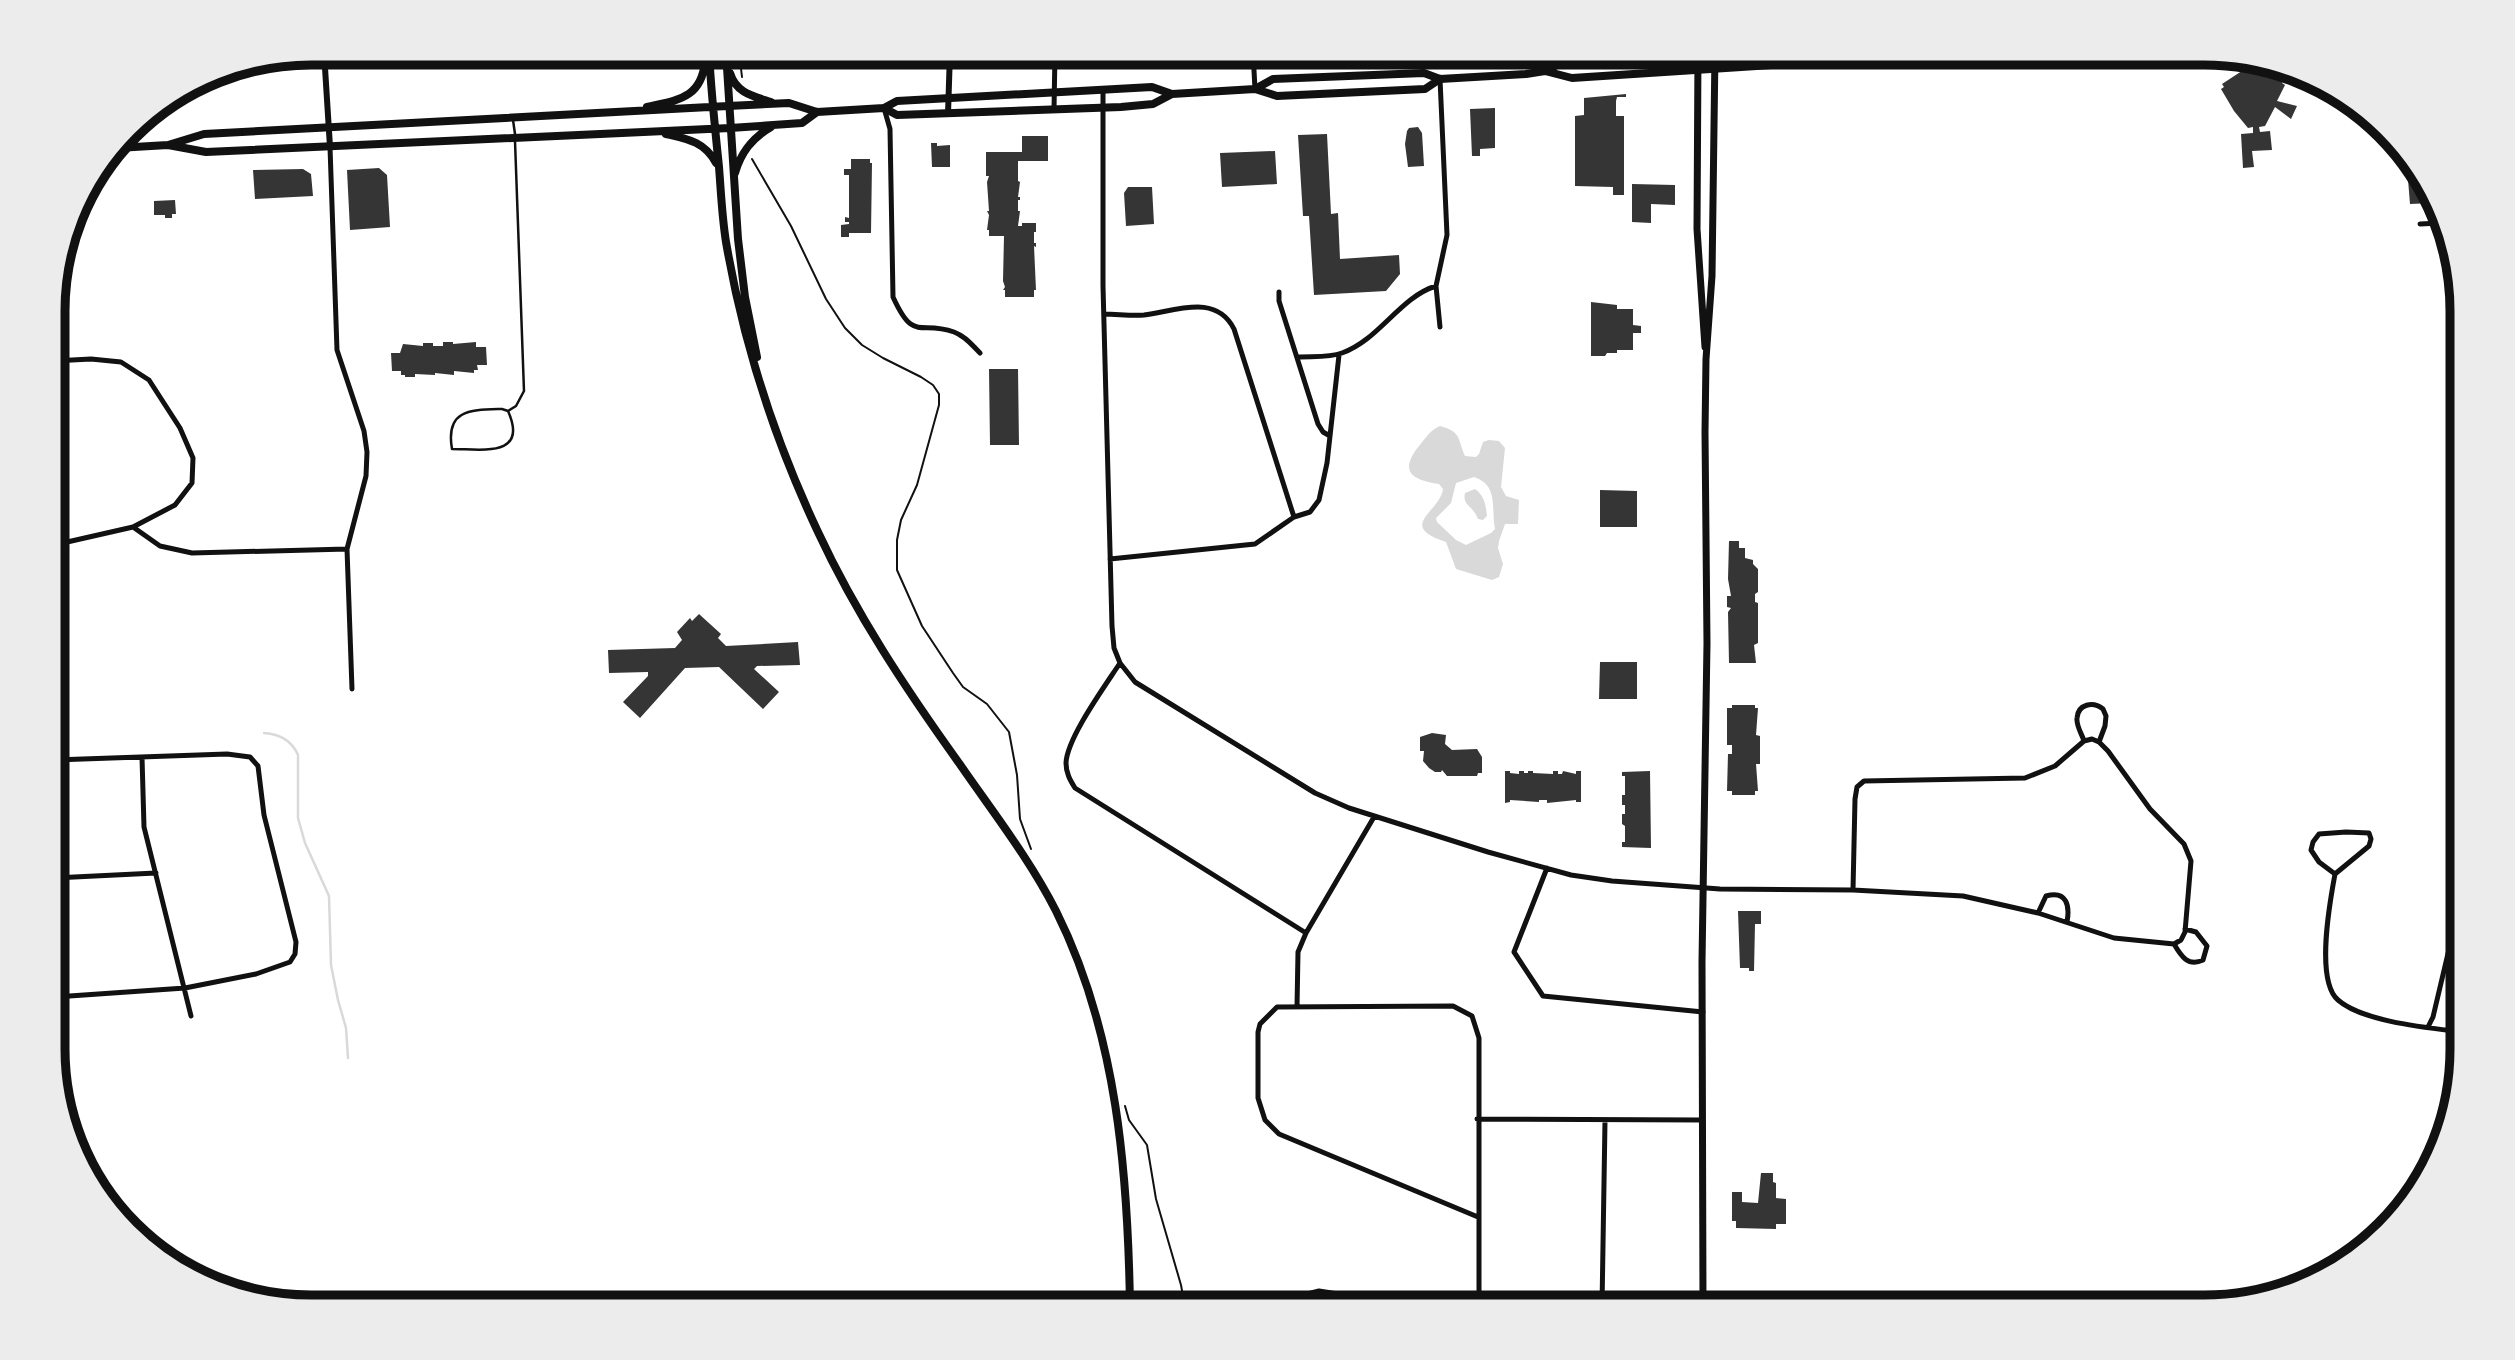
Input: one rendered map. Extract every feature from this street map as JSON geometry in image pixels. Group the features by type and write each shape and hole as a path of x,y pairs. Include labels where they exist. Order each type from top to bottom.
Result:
{"main road":[{"path":"625,112 688,96 701,81 705,65"},
{"path":"709,65 725,236 734,286 750,349 801,494 847,590 903,683 1026,859 1055,909 1084,975 1114,1093 1129,1295"},
{"path":"726,65 733,179 745,297 762,384"},
{"path":"728,65 732,81 740,90 777,104"},
{"path":"1545,71 1557,65"},
{"path":"1697,65 1697,229 1706,359 1703,1295"},
{"path":"1706,359 1712,276 1714,65"},
{"path":"1255,89 1273,79 1423,73 1440,79 1545,71 1572,78 1770,65"},
{"path":"168,145 204,134 789,103 817,112 884,108 897,100 1053,91 1152,87 1171,94 1255,89 1277,96 1386,92 1425,89 1440,79"},
{"path":"884,108 897,115 1054,110 1153,104 1171,94"},
{"path":"129,146 168,145 206,152 730,128 803,123 817,112"},
{"path":"733,179 738,161 748,144 775,125"},
{"path":"657,131 701,145 712,155 719,168"},
{"path":"1698,179 1713,179"}],"street":[{"path":"325,65 337,350 364,431 367,452 366,476 347,549 352,689"},
{"path":"948,114 950,65"},
{"path":"1054,65 1054,110"},
{"path":"1254,65 1255,89"},
{"path":"1440,79 1447,235 1436,286 1440,327"},
{"path":"1102,89 1104,314 1112,626 1114,648 1120,663 1135,682 1315,793 1374,817 1588,878 1720,889 1853,890 1963,896 2038,913 2114,939 2174,944 2181,940 2185,929 2191,861 2184,844 2150,809 2108,751 2092,739 2084,741 2054,766 2025,778 1864,781 1857,787 1855,799 1853,890"},
{"path":"884,108 890,129 893,297 902,317 909,324 951,331 962,336 980,353"},
{"path":"2420,224 2434,223"},
{"path":"1298,357 1339,355 1350,350 1425,289 1436,286"},
{"path":"1279,292 1279,301 1318,424 1323,432 1330,436"},
{"path":"1104,314 1139,316 1195,305 1219,312 1228,318 1234,329 1294,517"},
{"path":"1110,559 1255,544 1294,517 1310,512 1319,500 1330,436 1339,355"},
{"path":"65,360 91,359 121,362 149,380 180,429 193,458 192,483 175,505 133,527 65,542"},
{"path":"133,527 160,546 192,553 347,549"},
{"path":"1120,663 1071,742 1066,757 1068,778 1083,795 1306,933"},
{"path":"2084,741 2077,718 2085,705 2091,704 2103,709 2106,716 2099,742"},
{"path":"65,760 227,754 250,757 258,766 264,815 296,942 295,954 290,962 282,967 185,988 65,996"},
{"path":"142,757 144,827 191,1016"},
{"path":"1297,1007 1298,952 1306,933 1374,817"},
{"path":"2335,874 2319,862 2311,849 2319,834 2369,834 2369,846 2335,874 2326,926 2327,978 2336,999 2355,1010 2404,1024 2450,1030"},
{"path":"1547,868 1514,952 1543,996 1703,1012"},
{"path":"65,877 156,873"},
{"path":"2038,913 2046,896 2059,895 2069,906 2067,922"},
{"path":"2174,944 2189,962 2203,960 2207,946 2196,932 2185,929"},
{"path":"2428,1027 2437,1004 2450,945"},
{"path":"1478,1217 1279,1134 1265,1120 1258,1098 1260,1024 1277,1007 1452,1006 1472,1016 1479,1038 1479,1295"},
{"path":"1478,1119 1702,1120"},
{"path":"1602,1295 1605,1121"},
{"path":"1307,1295 1320,1292 1339,1295"}],"lane":[{"path":"508,411 514,429 511,440 504,446 492,450 452,449 452,425 457,417 469,412 508,411 516,406 524,391 513,117"}],"path":[{"path":"741,65 744,85"},
{"path":"748,155 792,226 826,299 845,328 862,345 929,382 939,394 918,485 901,520 897,540 897,570 922,626 953,673 964,687 987,704 1009,732 1017,775 1020,819 1032,851"},
{"path":"1124,1099 1128,1117 1147,1145 1156,1199 1183,1295"}],"shaded area":[{"path":"1440,426 1455,433 1465,456 1476,457 1483,442 1489,440 1499,441 1505,448 1501,487 1506,496 1519,500 1518,524 1505,524 1498,548 1503,564 1499,577 1492,580 1456,569 1446,542 1424,530 1422,524 1443,489 1439,484 1415,477 1409,468 1419,446 1428,434","holes":["1474,477 1482,481 1491,492 1495,529 1466,545 1456,540 1436,518 1451,503 1456,483"]},
{"path":"1475,489 1481,494 1485,504 1487,516 1483,520 1478,519 1465,501 1465,493"}],"building":[{"path":"2246,68 2268,73 2283,80 2285,85 2277,101 2297,106 2291,119 2275,107 2265,126 2259,127 2260,132 2270,131 2272,150 2252,151 2254,167 2243,168 2241,134 2253,133 2253,127 2248,128 2234,111 2221,89 2224,87 2222,84"},
{"path":"1626,94 1626,97 1617,97 1616,101 1616,116 1624,116 1624,195 1613,195 1613,187 1575,186 1575,116 1584,115 1584,98"},
{"path":"1495,108 1495,148 1480,149 1480,156 1472,156 1470,109"},
{"path":"1418,127 1422,133 1424,166 1408,167 1405,144 1407,131 1409,128"},
{"path":"1327,134 1331,214 1338,213 1340,259 1399,255 1400,274 1386,291 1314,295 1309,216 1303,216 1298,135"},
{"path":"1022,136 1048,136 1048,161 1018,161 1018,226 1022,226 1022,223 1036,223 1036,290 1034,297 1005,297 1004,236 989,236 987,230 989,176 986,176 986,152 1022,152"},
{"path":"931,143 937,143 937,146 950,145 950,167 932,167"},
{"path":"1275,151 1277,184 1222,187 1220,153"},
{"path":"851,159 870,159 872,163 871,233 849,233 849,237 841,237 841,225 849,224 845,222 845,217 849,218 849,175 844,175 844,169 851,169"},
{"path":"379,168 387,175 390,227 350,230 347,170"},
{"path":"303,169 311,174 313,196 255,199 253,170"},
{"path":"2407,172 2426,203 2410,204"},
{"path":"1632,184 1675,185 1675,205 1651,204 1651,223 1632,222"},
{"path":"1128,187 1152,187 1154,224 1126,226 1124,193"},
{"path":"175,200 176,214 172,214 172,218 154,215 154,201"},
{"path":"1591,302 1617,305 1617,309 1633,309 1633,325 1641,326 1641,333 1633,333 1633,350 1617,350 1617,353 1607,353 1605,356 1591,356"},
{"path":"443,342 476,342 476,347 486,347 487,365 477,365 478,370 474,370 474,373 454,371 454,375 435,373 405,377 401,375 401,371 392,371 391,353 400,353 403,344 423,346 423,343 433,343 433,346 443,346"},
{"path":"989,369 1018,369 1019,445 990,445"},
{"path":"1600,490 1637,491 1637,527 1600,527"},
{"path":"1729,541 1739,541 1739,548 1745,548 1745,558 1753,560 1758,569 1758,592 1755,594 1755,602 1758,603 1758,643 1754,645 1756,663 1729,663"},
{"path":"699,614 721,634 718,638 726,646 798,642 800,665 757,666 754,669 779,692 763,709 719,667 685,668 640,718 623,702 648,676 648,672 609,673 608,650 675,648 682,640 677,632 690,618 692,621"},
{"path":"1600,662 1637,662 1637,699 1599,699"},
{"path":"1732,705 1755,705 1755,708 1758,708 1756,735 1760,736 1760,764 1756,764 1758,791 1755,791 1755,795 1732,795 1732,791 1727,791 1728,754 1732,754 1732,745 1727,745 1727,708 1732,708"},
{"path":"1432,733 1446,735 1445,744 1452,750 1477,749 1482,757 1482,773 1477,776 1447,776 1442,770 1435,772 1429,768 1423,761 1424,751 1420,751 1420,737"},
{"path":"1505,771 1519,774 1519,771 1533,771 1553,774 1553,771 1558,771 1558,774 1562,774 1563,771 1576,774 1576,771 1581,771 1581,802 1510,800 1505,803"},
{"path":"1650,771 1651,848 1622,847 1622,842 1625,842 1622,814 1625,814 1625,805 1622,805 1622,795 1625,795 1625,776 1622,776 1622,772"},
{"path":"1738,911 1761,911 1761,924 1755,924 1754,971 1740,968"},
{"path":"1761,1173 1773,1173 1776,1198 1786,1199 1786,1224 1776,1224 1776,1229 1736,1228 1736,1221 1732,1221 1732,1192 1742,1192 1742,1202 1758,1203"}],"waterway":[{"path":"264,733 285,739 298,755 298,818 305,843 329,896 331,965 346,1028 348,1058"}]}
